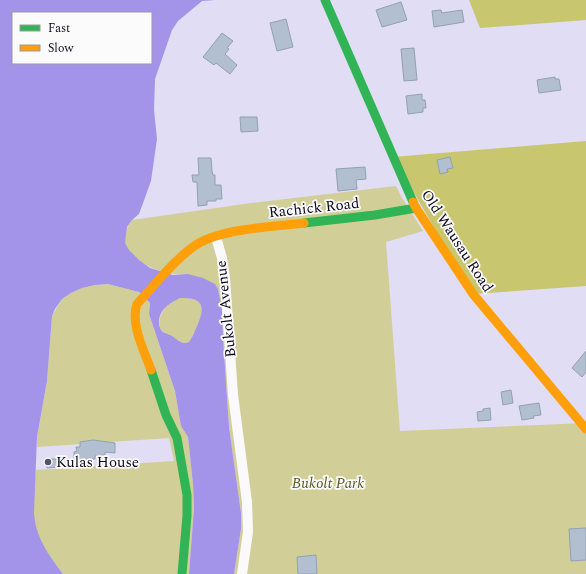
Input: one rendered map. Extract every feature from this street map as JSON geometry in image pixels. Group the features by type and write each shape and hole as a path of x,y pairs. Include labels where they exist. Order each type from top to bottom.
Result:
{"street":[{"name":"Old Wausau Road","path":"325,0 416,208 473,294 586,429"},
{"name":"Rachick Road","path":"216,237 234,231 375,215 416,208"},
{"path":"182,574 187,516 184,473 177,438 166,415 135,323 135,310 141,299 194,246 203,240 216,237"},
{"name":"Bukolt Avenue","path":"216,237 222,258 225,278 234,395 247,502 248,532 242,574"}],"green space":[{"name":"Bukolt Park","path":"396,186 423,231 386,242 400,431 586,423 586,574 234,574 241,529 241,513 229,427 222,310 218,289 180,274 165,273 156,270 140,261 128,250 125,243 126,231 132,220 251,203"},
{"path":"108,284 139,292 150,303 149,314 175,391 181,426 188,437 194,508 189,574 63,574 46,550 34,523 33,497 36,470 174,461 169,438 37,447 37,437 47,381 52,316 62,299 71,293 82,288"},
{"path":"180,298 189,298 199,302 202,310 199,322 189,343 178,341 160,330 159,324 161,314 171,303"}],"shaded area":[{"path":"0,0 215,0 202,1 178,21 172,30 155,79 154,110 157,139 151,181 139,214 127,227 125,243 129,250 139,260 150,268 173,275 188,274 203,278 215,284 218,289 222,310 229,427 241,513 241,529 234,574 189,574 194,508 188,437 181,426 175,391 149,314 150,303 139,292 108,284 82,288 71,293 62,299 52,316 47,381 37,437 34,512 40,538 48,553 63,574 0,574","holes":["180,298 189,298 199,302 202,310 199,322 191,339 189,342 184,343 163,332 159,325 159,319 160,315 169,305"]},
{"path":"469,0 586,0 586,20 480,28"},
{"path":"586,141 586,286 473,294 393,157"}],"building":[{"path":"401,2 407,20 382,27 376,10"},
{"path":"441,10 442,13 462,10 464,22 434,27 432,11"},
{"path":"286,19 293,47 277,51 270,23"},
{"path":"222,33 233,41 227,48 229,49 225,54 237,65 230,74 216,63 214,65 203,57"},
{"path":"414,48 417,80 404,81 401,49"},
{"path":"555,77 555,79 559,79 561,90 539,93 537,80"},
{"path":"422,94 422,100 425,100 426,108 423,108 423,112 408,114 406,96"},
{"path":"240,117 257,117 258,131 241,132"},
{"path":"450,157 453,168 447,169 448,172 440,174 437,160"},
{"path":"198,158 211,158 212,171 213,175 215,175 215,185 221,185 222,199 207,201 207,205 198,206 197,182 193,182 192,175 199,175"},
{"path":"365,167 366,179 356,180 357,189 338,191 336,169"},
{"path":"586,351 586,372 582,377 572,368"},
{"path":"511,390 513,403 503,405 501,392"},
{"path":"539,403 541,415 522,420 519,406"},
{"path":"490,408 491,420 478,421 477,412"},
{"path":"93,440 115,443 115,453 105,452 105,455 95,456 95,459 74,461 74,452 77,451 76,447 80,447 80,442"},
{"name":"Kulas House","path":"46,459 58,459 58,467 47,468"},
{"path":"586,528 586,560 571,561 569,529"},
{"path":"316,555 317,574 298,574 297,557"}],"traffic: fast":[{"path":"325,0 413,202"},
{"path":"304,223 375,215 416,208"},
{"path":"151,370 166,415 177,438 187,495 187,516 182,574"}],"traffic: slow":[{"path":"413,202 473,294 586,429"},
{"path":"151,370 139,337 135,320 137,304 185,253 204,241 231,232 304,223"}],"place":[{"name":"Kulas House","path":"48,462"}]}
